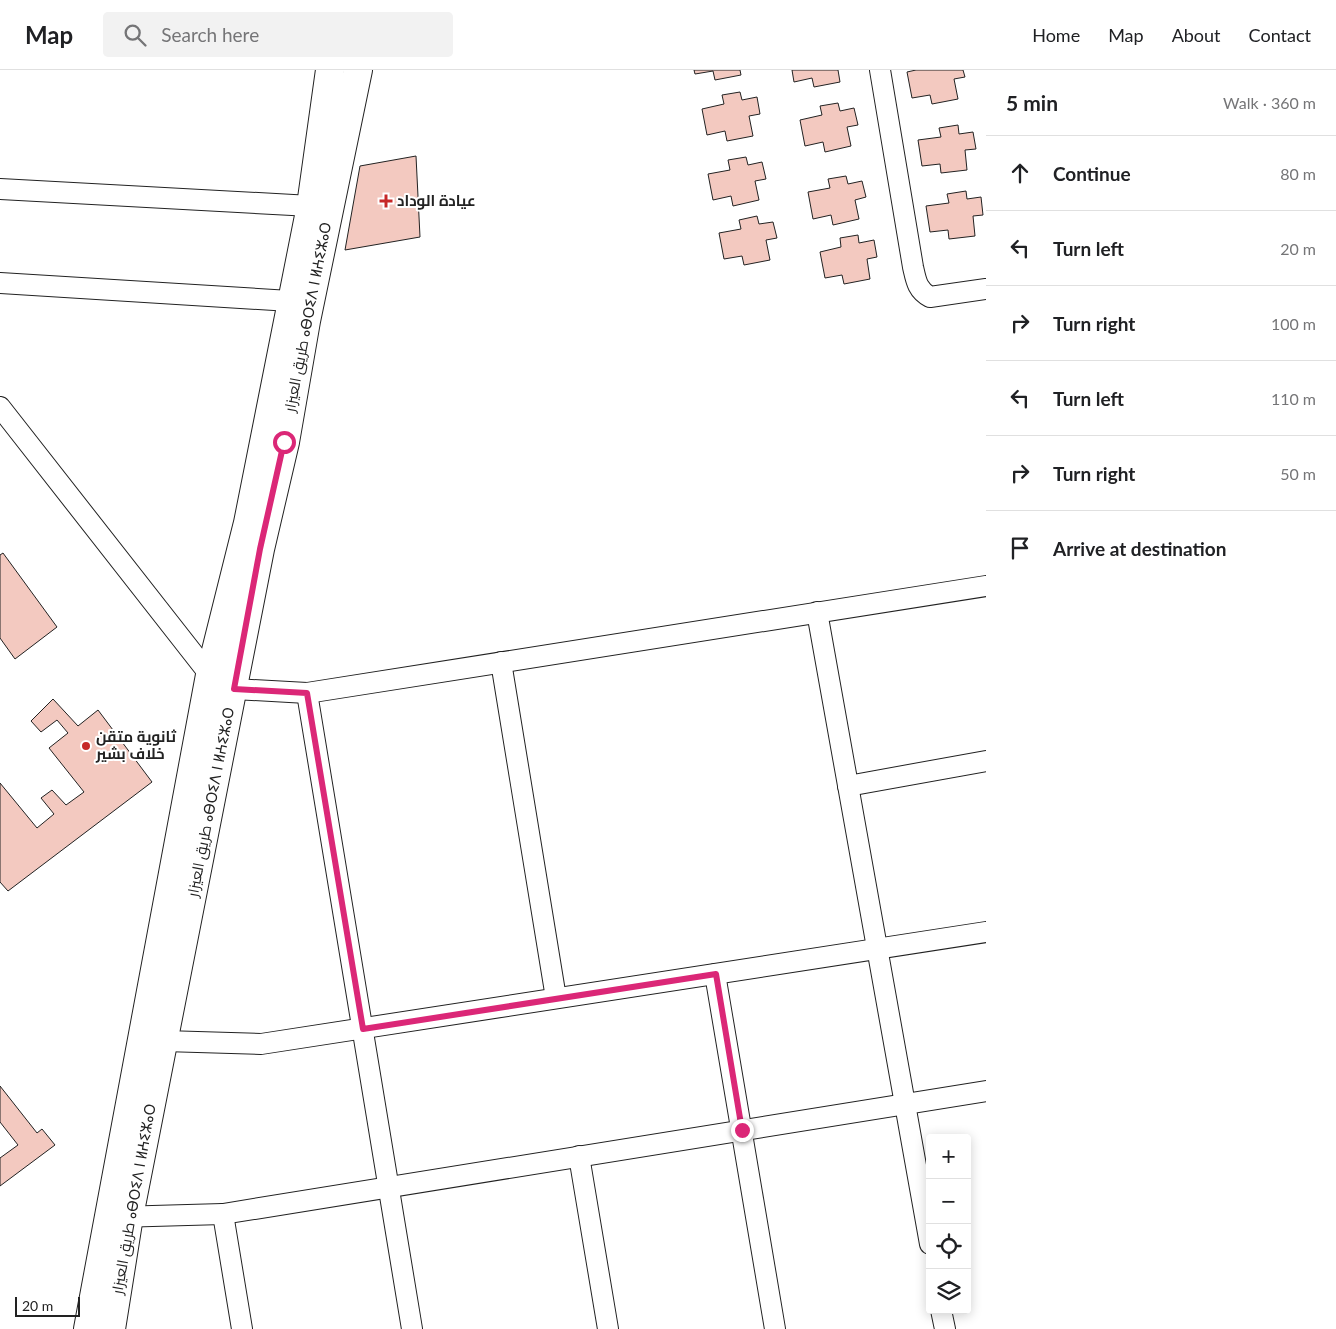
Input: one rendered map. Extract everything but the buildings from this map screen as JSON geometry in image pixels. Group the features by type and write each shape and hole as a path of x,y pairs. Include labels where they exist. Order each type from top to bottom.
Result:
{"main road":[{"name":"طريق العيزار ⴰⴱⵔⵉⴷ ⵏ ⵍⵄⵉⵣⴰⵔ","path":"153,1040 210,675 248,523 272,403 290,301 311,206 330,70"},
{"name":"طريق العيزار ⴰⴱⵔⵉⴷ ⵏ ⵍⵄⵉⵣⴰⵔ","path":"88,1329 118,1217 153,1040 234,689 260,549 284,442 306,320 358,70"},
{"name":"طريق العيزار ⴰⴱⵔⵉⴷ ⵏ ⵍⵄⵉⵣⴰⵔ","path":"111,1329 118,1217"}],"street":[{"path":"880,70 913,267 918,286 922,293 930,297 986,289"},
{"path":"0,189 311,206"},
{"path":"0,283 290,301"},
{"path":"0,407 210,675 234,689 307,693 986,586"},
{"path":"818,612 926,1224"},
{"path":"501,662 556,998"},
{"path":"307,693 412,1329"},
{"path":"848,786 986,761"},
{"path":"153,1040 260,1044 986,932"},
{"path":"716,974 776,1329"},
{"path":"118,1217 223,1214 986,1091"},
{"path":"579,1156 608,1329"},
{"path":"223,1214 242,1329"},
{"path":"943,1314 945,1329"}],"place":[{"name":"عيادة الوداد","path":"386,201"},
{"name":"ثانوية متقن خلاف بشير","path":"86,746"}],"route":[{"path":"284,442 260,549 234,689 307,693 363,1029 716,974 742,1130"}]}
